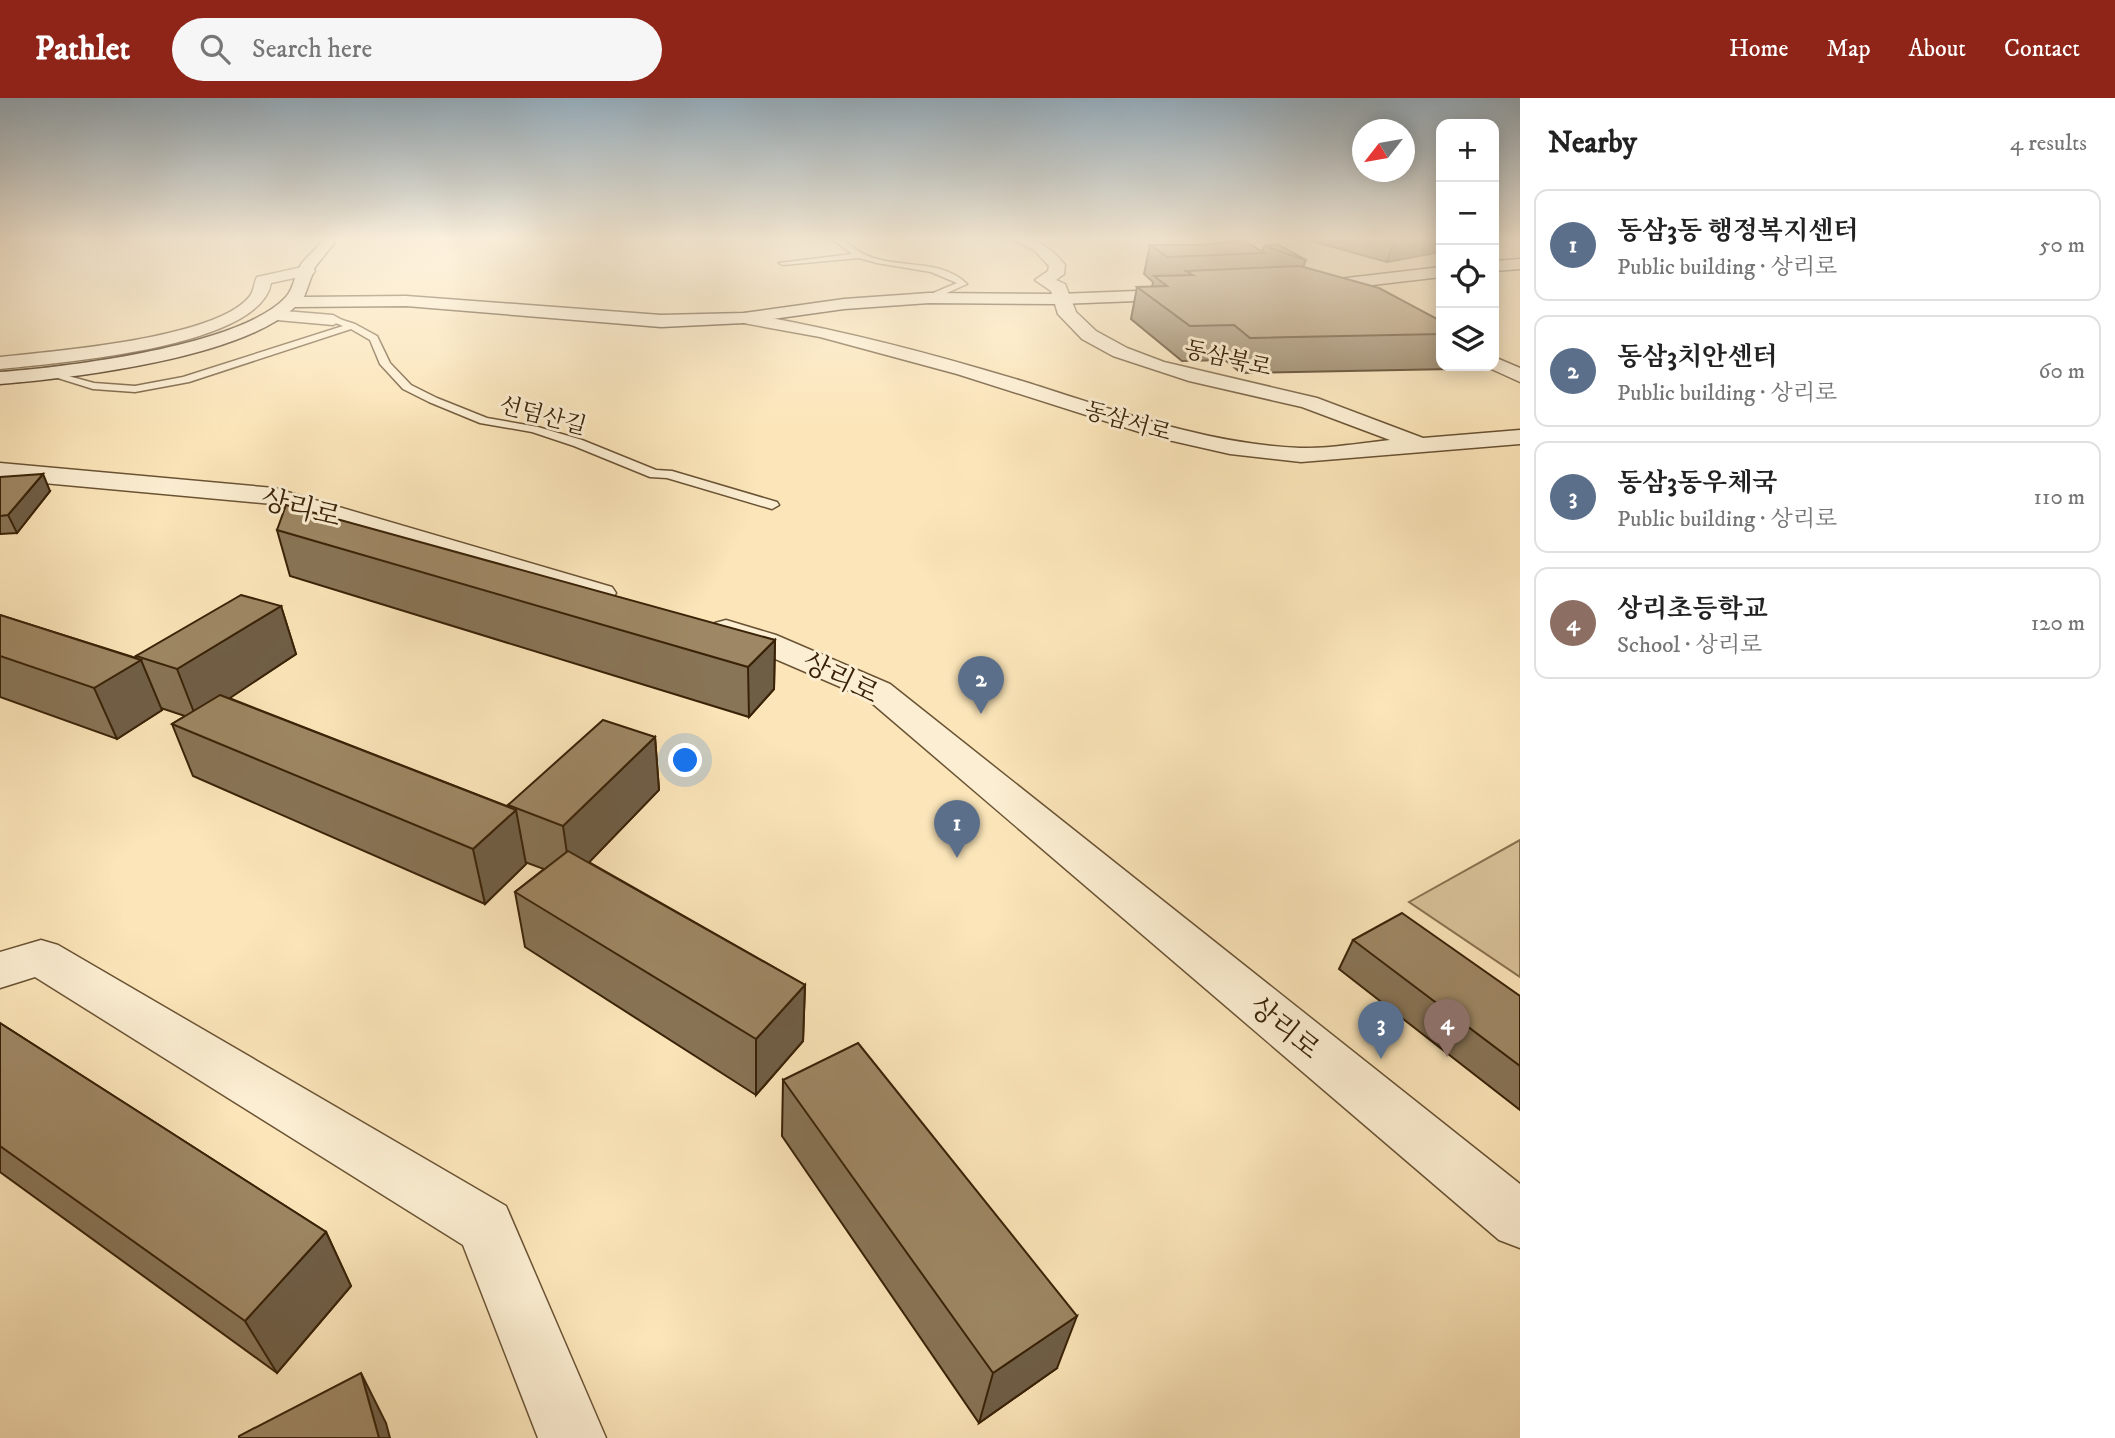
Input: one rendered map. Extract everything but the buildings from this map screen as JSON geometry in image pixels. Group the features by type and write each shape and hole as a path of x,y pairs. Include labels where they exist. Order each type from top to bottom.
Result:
{"street":[{"path":"0,363 76,355 193,331 231,319 256,300"},
{"path":"146,359 230,334 272,315 293,300"},
{"path":"400,300 406,301"},
{"path":"291,302 406,301 661,321 744,318 844,304 907,300"},
{"name":"동삼북로","path":"1059,300 1082,331 1141,362 1328,408 1421,445"},
{"path":"1328,300 1340,302"},
{"path":"0,378 50,374 202,352 333,320 390,312 496,308"},
{"path":"272,315 333,320"},
{"name":"동삼서로","path":"744,318 822,332 964,370 1163,432 1230,447 1301,455 1520,437"},
{"path":"1499,350 1520,356"},
{"path":"1499,366 1520,376"},
{"name":"상리로","path":"0,471 274,496 632,602"},
{"name":"상리로","path":"698,622 764,642 878,691 1520,1220"},
{"path":"0,970 41,958 485,1226 572,1438"}],"lane":[{"name":"선덤산길","path":"333,320 352,326 374,338 385,364 407,387 433,400 484,421 534,429 578,443 654,474 668,474 772,505"},
{"path":"50,374 93,386 135,389 185,380 352,326"}],"shaded area":[{"path":"1520,840 1520,977 1409,902"}],"place":[{"name":"동삼3치안센터","path":"981,714"},
{"name":"동삼3동 행정복지센터","path":"957,858"},
{"name":"상리초등학교","path":"1447,1057"},
{"name":"동삼3동우체국","path":"1381,1059"}]}
